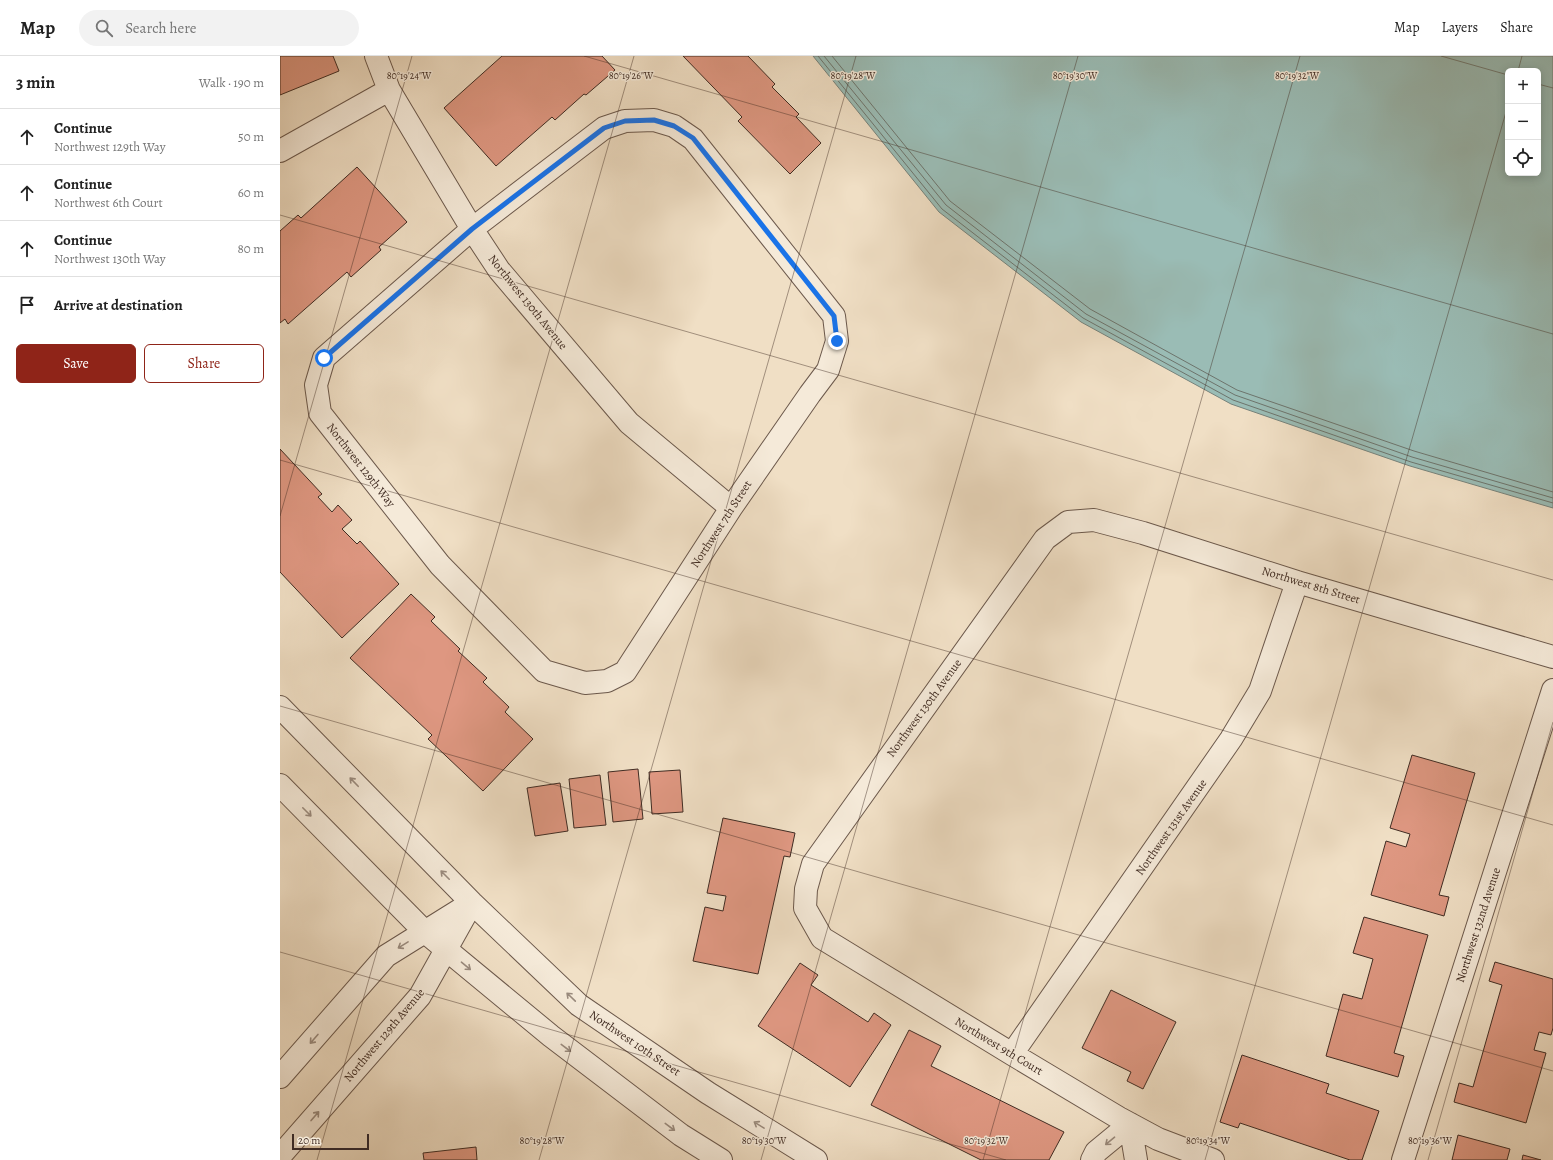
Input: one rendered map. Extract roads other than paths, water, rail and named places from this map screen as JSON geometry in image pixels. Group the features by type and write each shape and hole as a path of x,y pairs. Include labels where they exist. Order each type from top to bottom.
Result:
{"street":[{"name":"Northwest 130th Avenue","path":"376,56 389,90 472,229 499,270 629,423 731,508"},
{"path":"280,151 389,90"},
{"name":"Northwest 129th Way","path":"585,683 544,671 440,565 320,413 316,385 324,358 472,229 604,128 625,121 654,120 674,126 693,138 834,316 837,341"},
{"name":"Northwest 7th Street","path":"585,683 607,681 625,672 731,508 828,370 837,341"},
{"name":"Northwest 8th Street","path":"1068,522 1094,520 1143,533 1296,582 1553,656"},
{"name":"Northwest 130th Avenue","path":"805,908 806,889 813,864 1045,539 1068,522"},
{"name":"Northwest 131st Avenue","path":"1012,1054 1231,740 1260,691 1296,582"},
{"name":"Northwest 132nd Avenue","path":"1403,1160 1553,690"},
{"path":"280,707 472,903 386,956 280,1077"},
{"path":"280,785 425,932 551,1036 681,1135 721,1160"},
{"name":"Northwest 129th Avenue","path":"280,1156 420,996 472,903"},
{"name":"Northwest 10th Street","path":"472,903 579,1005 708,1093 816,1160"},
{"name":"Northwest 9th Court","path":"805,908 822,938 1130,1124 1158,1139 1213,1160"},
{"path":"1092,1160 1096,1152 1130,1124"},
{"path":"1130,1124 1136,1160"}],"water":[{"path":"813,56 1553,56 1553,508 1410,466 1231,404 1081,322 939,212"}]}
